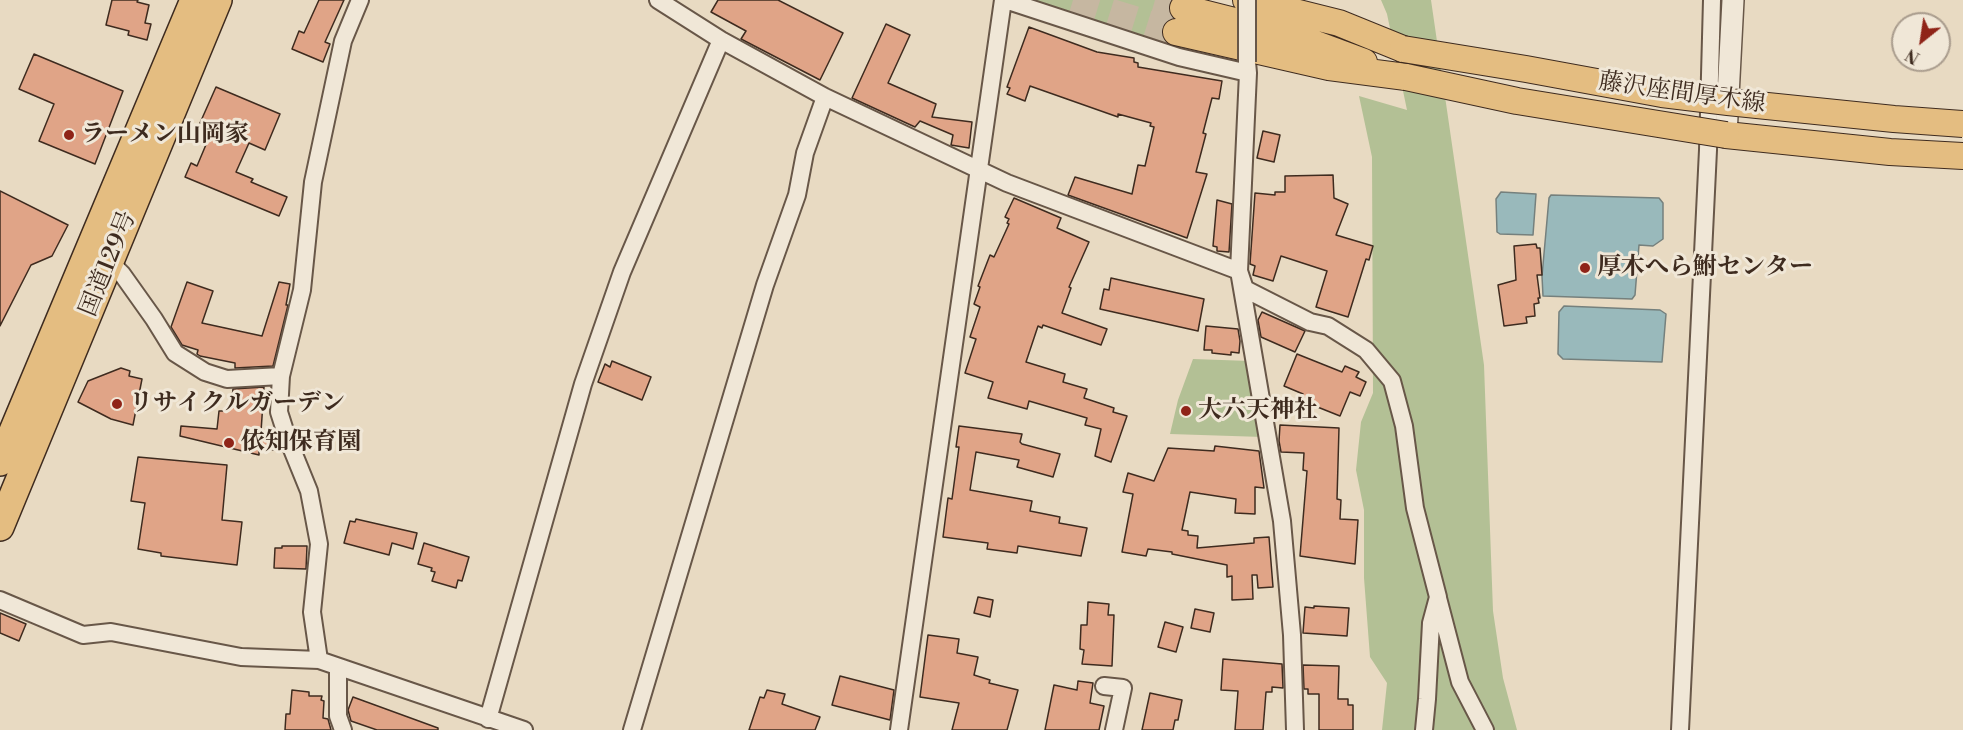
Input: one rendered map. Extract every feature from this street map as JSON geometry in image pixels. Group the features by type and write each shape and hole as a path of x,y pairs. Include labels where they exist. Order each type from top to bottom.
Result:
{"highway":[{"name":"国道129号","path":"0,462 194,0"},
{"name":"国道129号","path":"0,527 218,0"}],"main road":[{"path":"1246,0 1338,23 1403,49"},
{"path":"1403,49 1180,20 1329,68 1406,77"},
{"path":"1294,36 1406,77"},
{"name":"藤沢座間厚木線","path":"1403,49 1662,94 1894,119 1963,124"},
{"name":"藤沢座間厚木線","path":"1406,77 1517,101 1726,135 1890,152 1963,156"}],"street":[{"path":"319,660 312,612 319,544 309,491 279,412 281,376 302,290 313,182 343,42 360,0"},
{"path":"658,0 721,40 825,97 1007,183 1239,271"},
{"path":"899,730 1004,0 1179,57 1247,67"},
{"path":"1246,0 1247,67 1239,271 1282,521 1292,635 1295,730"},
{"path":"1680,730 1706,185 1712,0"},
{"path":"1726,135 1733,0"},
{"path":"488,719 583,384 622,273 721,40"},
{"path":"632,730 765,285 797,195 805,153 825,97"},
{"path":"110,262 122,274 175,353 205,372 227,379 281,376"},
{"path":"1239,271 1245,289 1310,322 1328,326 1366,350 1392,381 1404,426 1415,508 1460,682 1485,730"},
{"path":"1424,730 1428,699 1431,623 1438,597"},
{"path":"0,600 83,635 111,632 241,657 319,660 524,730"},
{"path":"338,667 338,716 342,730"},
{"path":"1104,686 1123,687 1114,730"}],"green space":[{"path":"1029,0 1181,0 1168,43"},
{"path":"1381,0 1431,0 1484,365 1493,611 1503,678 1517,730 1430,730 1418,686 1417,730 1382,730 1387,683 1370,657 1364,578 1364,510 1356,470 1361,422 1373,393 1372,157 1359,96 1407,110 1387,14"},
{"path":"1193,359 1250,361 1263,437 1170,434 1178,400"}],"water":[{"path":"1501,192 1536,194 1533,235 1497,232 1496,199"},
{"path":"1551,195 1659,198 1663,203 1663,239 1653,246 1639,245 1635,295 1632,299 1543,296 1542,276"},
{"path":"1564,306 1660,310 1666,314 1662,362 1563,359 1558,354 1559,312"}],"building":[{"path":"112,0 138,0 137,2 149,5 145,23 151,24 147,40 128,35 129,31 106,25"},
{"path":"319,0 344,0 325,42 330,44 323,62 292,49 299,31 304,33"},
{"path":"718,0 778,0 843,33 820,80 741,39 746,31 711,12"},
{"path":"886,24 910,35 888,83 936,104 932,117 972,122 969,148 951,145 953,135 920,121 915,127 852,98"},
{"path":"1029,27 1097,52 1134,58 1138,67 1222,81 1219,99 1212,98 1203,133 1206,134 1196,172 1207,174 1187,238 1068,195 1075,177 1132,194 1138,165 1145,166 1154,127 1150,126 1151,123 1118,114 1118,117 1030,86 1025,101 1007,94 1010,88 1007,87"},
{"path":"34,54 123,91 95,164 39,141 54,104 19,89"},
{"path":"216,87 280,114 265,150 249,143 236,172 253,179 251,182 287,197 279,216 185,177 191,163 197,166 213,128 200,123"},
{"path":"1263,131 1280,135 1274,162 1257,158"},
{"path":"1333,175 1334,198 1348,204 1336,235 1373,246 1369,260 1366,259 1348,317 1316,307 1327,271 1281,256 1273,281 1253,275 1255,266 1250,264 1255,193 1275,195 1275,192 1285,192 1285,176"},
{"path":"0,191 68,225 52,256 31,265 0,326"},
{"path":"1014,198 1061,218 1057,228 1089,242 1069,287 1071,288 1062,313 1107,329 1101,345 1043,325 1042,328 1038,326 1026,362 1065,374 1063,382 1087,389 1084,398 1114,408 1113,412 1127,416 1111,462 1095,456 1101,429 1085,425 1087,418 1029,401 1027,409 988,398 993,382 965,373 976,339 970,337 980,307 974,304 980,287 978,286 990,255 994,257 1009,224 1007,223 1009,219 1005,217"},
{"path":"1217,200 1232,204 1229,252 1217,251 1217,247 1213,246"},
{"path":"1536,244 1537,248 1540,248 1542,275 1537,275 1540,298 1538,298 1539,303 1534,304 1535,316 1526,317 1527,323 1504,326 1498,285 1516,280 1514,246"},
{"path":"1111,278 1204,299 1198,331 1100,309 1104,289 1109,290"},
{"path":"187,282 213,291 202,323 262,336 279,282 290,284 286,305 288,305 273,366 235,368 235,363 200,356 197,354 198,350 182,345 171,327"},
{"path":"1262,312 1305,331 1295,352 1261,337 1258,320"},
{"path":"1206,326 1238,329 1239,353 1231,352 1231,355 1204,350"},
{"path":"1297,354 1342,372 1345,366 1359,372 1356,377 1366,382 1360,396 1350,392 1340,416 1300,400 1303,394 1284,386"},
{"path":"612,361 651,377 642,400 598,382 605,364 610,367"},
{"path":"121,368 130,371 129,376 142,379 133,425 111,419 78,402 88,381"},
{"path":"264,387 261,432 275,433 274,450 259,448 259,455 180,436 181,426 217,429 219,411 226,411 227,407 231,407 233,389"},
{"path":"1280,425 1339,428 1337,499 1341,500 1340,519 1358,520 1355,564 1300,556 1307,471 1303,470 1304,453 1281,452"},
{"path":"959,426 1022,434 1020,442 1022,444 1060,454 1053,477 1017,467 1019,460 976,452 970,490 1032,501 1030,511 1060,517 1059,523 1087,528 1081,556 1018,546 1017,553 987,549 988,543 943,537 948,498 952,499 959,447 956,447"},
{"path":"1215,446 1259,451 1264,488 1255,487 1255,514 1235,513 1236,499 1190,492 1182,530 1188,531 1188,535 1198,536 1197,548 1254,543 1254,538 1269,537 1273,587 1258,588 1257,575 1252,575 1253,599 1232,600 1232,576 1227,577 1227,565 1172,554 1172,552 1148,549 1146,556 1122,552 1133,494 1123,492 1128,473 1154,481 1168,448 1214,451"},
{"path":"138,457 227,465 222,520 242,522 237,565 161,556 161,553 138,549 145,503 131,501"},
{"path":"356,519 417,533 413,549 392,543 389,555 344,543 350,521 355,522"},
{"path":"424,543 469,557 462,581 458,580 456,588 432,581 435,572 431,571 432,568 418,564"},
{"path":"282,546 307,546 306,569 274,568 275,548 282,548"},
{"path":"978,597 993,600 990,617 974,613"},
{"path":"1088,602 1109,604 1108,615 1114,615 1112,666 1082,664 1084,650 1080,649 1081,625 1087,625"},
{"path":"1314,606 1349,608 1347,636 1303,633 1305,607 1314,608"},
{"path":"1195,609 1214,613 1210,632 1191,628"},
{"path":"0,613 26,624 19,641 0,633"},
{"path":"1165,622 1183,627 1176,652 1158,647"},
{"path":"928,635 959,639 957,653 978,657 974,675 990,680 989,683 1018,690 1007,730 952,730 959,703 920,697"},
{"path":"1223,659 1282,664 1283,688 1272,687 1272,692 1266,692 1263,730 1235,730 1238,691 1221,690"},
{"path":"1303,665 1339,666 1338,699 1348,699 1348,705 1353,705 1353,730 1319,730 1319,694 1308,694 1308,689 1304,689"},
{"path":"840,676 894,690 890,720 832,705"},
{"path":"1078,681 1093,683 1090,703 1104,706 1099,730 1045,730 1054,685 1077,690"},
{"path":"292,690 309,692 309,696 322,696 323,718 328,719 331,730 285,730 286,714 290,714"},
{"path":"767,690 785,694 782,704 820,717 815,730 749,730 760,697 764,698"},
{"path":"1150,693 1182,700 1178,720 1175,720 1173,730 1142,730"},
{"path":"353,697 438,728 438,730 377,730 351,721 348,710"}],"tunnel":[{"path":"1073,0 1176,32"},
{"path":"1155,0 1183,8"}],"place":[{"name":"ラーメン山岡家","path":"69,135"},
{"name":"厚木へら鮒センター","path":"1585,268"},
{"name":"リサイクルガーデン","path":"117,404"},
{"name":"大六天神社","path":"1186,411"},
{"name":"依知保育園","path":"229,443"}]}
